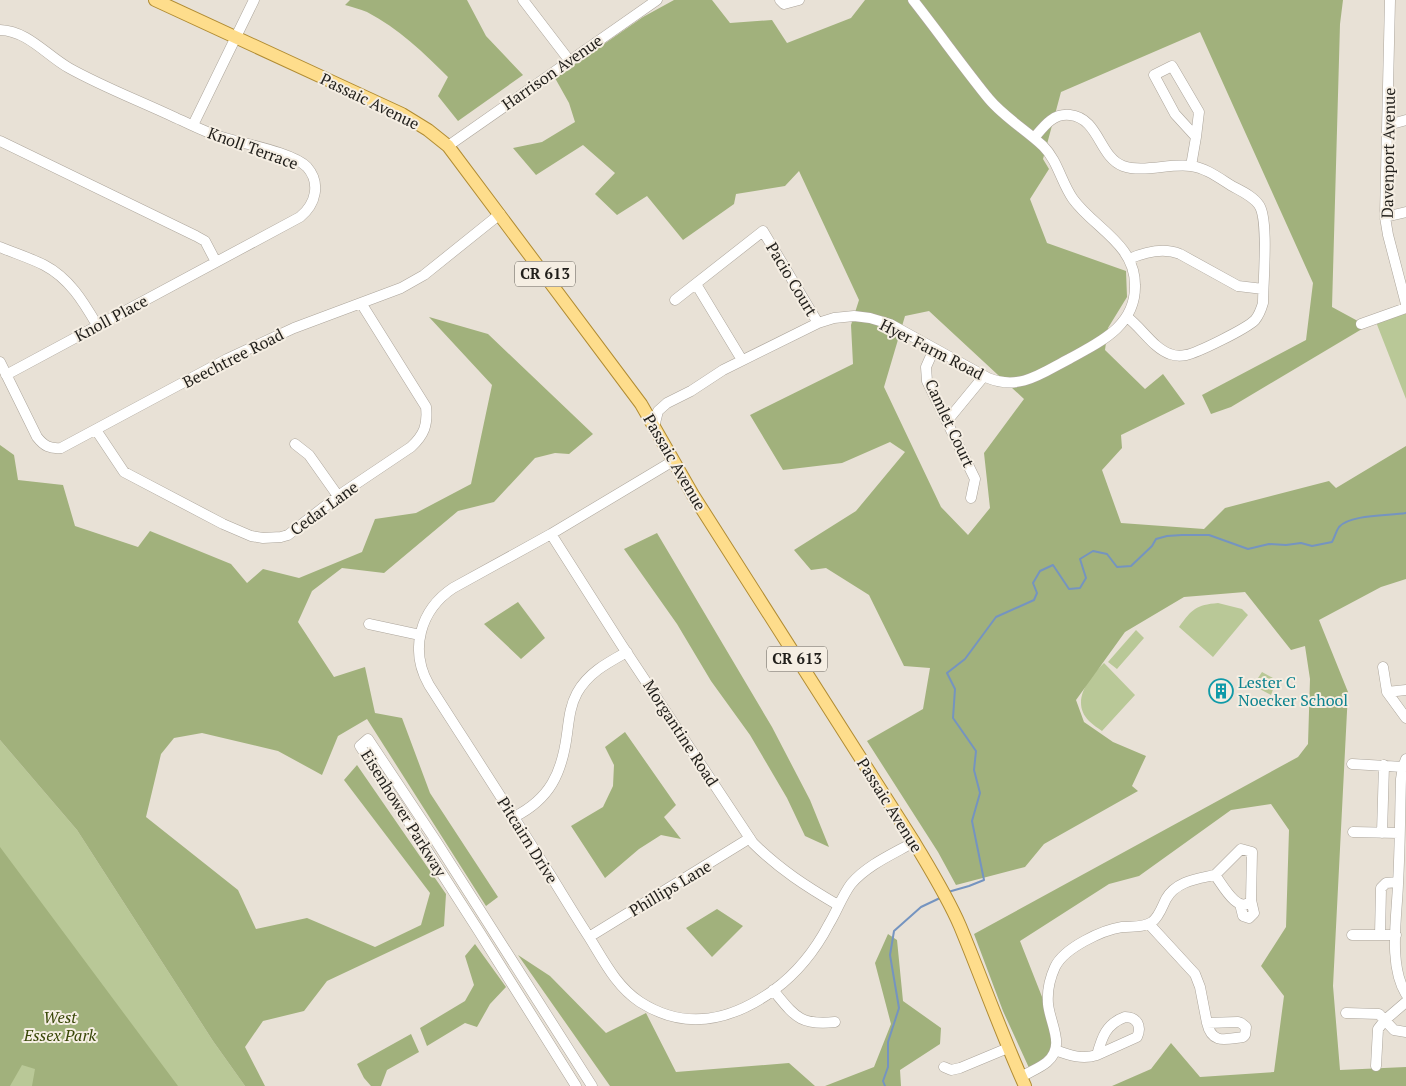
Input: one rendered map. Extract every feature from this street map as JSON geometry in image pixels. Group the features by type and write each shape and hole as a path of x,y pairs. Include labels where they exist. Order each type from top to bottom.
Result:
{"main road":[{"name":"Passaic Avenue","path":"155,0 402,114 428,130 448,146 641,404 698,503 914,842 944,893 960,925 1023,1082"}],"street":[{"path":"193,125 254,0"},
{"path":"522,0 569,60"},
{"name":"Harrison Avenue","path":"448,146 645,3 657,0"},
{"path":"780,0 784,4 799,0"},
{"name":"Hyer Farm Road","path":"654,427 658,411 667,403 742,360 818,323 841,317 870,318 890,324 984,376 998,381 1021,382 1104,340 1119,328 1127,317 1135,287 1134,274 1129,259 1119,245 1076,202 1050,154 995,105 913,0"},
{"name":"Davenport Avenue","path":"1390,0 1385,217 1406,304"},
{"name":"Knoll Terrace","path":"0,30 22,35 67,67 217,136 303,163 312,174 315,188 310,207 300,217 216,262"},
{"path":"1190,166 1196,137 1199,112 1172,66 1154,75 1175,114 1196,137"},
{"path":"1034,138 1056,116 1075,116 1090,126 1111,157 1124,167 1190,166 1213,174 1249,196 1261,208 1264,218 1263,289 1261,310 1253,322 1242,330 1184,356 1174,356 1164,352 1127,317"},
{"path":"1388,125 1406,120"},
{"path":"0,141 205,241 216,262"},
{"path":"1385,217 1406,212"},
{"name":"Beechtree Road","path":"0,362 37,437 45,446 54,449 62,448 227,359 294,328 401,288 424,275 500,214"},
{"name":"Pacio Court","path":"675,300 763,231 818,323"},
{"path":"0,247 44,265 66,280 83,300 97,325"},
{"path":"1129,259 1144,252 1170,250 1238,286 1263,289"},
{"name":"Knoll Place","path":"6,374 216,262"},
{"path":"696,284 742,360"},
{"name":"Cedar Lane","path":"96,430 124,472 223,524 251,536 272,538 288,535 338,496 411,447 426,428 426,407 361,303"},
{"path":"1361,324 1406,308"},
{"name":"Camlet Court","path":"934,348 928,360 927,381 975,479 971,498"},
{"path":"948,421 984,376"},
{"name":"Hyer Farm Road","path":"641,404 667,403"},
{"path":"295,444 309,455 338,496"},
{"name":"Pitcairn Drive","path":"673,461 551,534 446,593 427,615 420,635 419,658 425,678 609,970 623,988 650,1008 670,1016 698,1019 725,1016 746,1008 773,990 808,957 820,941 838,905 852,883 914,842"},
{"name":"Morgantine Road","path":"551,534 750,838 765,855 800,883 838,905"},
{"path":"369,624 420,635"},
{"path":"514,817 537,802 554,780 564,755 570,708 582,685 600,667 627,652"},
{"path":"1383,667 1387,692 1406,718"},
{"path":"1387,692 1406,690"},
{"name":"Eisenhower Parkway","path":"576,1086 360,746 368,738 436,840 592,1086"},
{"path":"1352,764 1384,765 1404,763 1399,833 1396,935 1397,972 1406,994"},
{"path":"1382,833 1384,765"},
{"path":"1353,832 1399,833"},
{"name":"Phillips Lane","path":"589,937 750,838"},
{"path":"1023,1082 1052,1057 1055,1050 1056,1035 1048,1005 1048,991 1055,966 1063,956 1075,947 1109,930 1149,924 1157,916 1166,898 1182,883 1215,874 1226,865 1238,850 1246,849 1252,852 1251,900 1247,904 1240,904 1235,901 1215,874"},
{"path":"1380,935 1381,888 1386,883 1398,882"},
{"path":"1149,924 1186,962 1195,974 1200,987 1207,1023"},
{"path":"1352,934 1396,935"},
{"path":"773,990 797,1017 814,1023 834,1022"},
{"path":"1376,1066 1378,1029 1384,1020 1406,1002"},
{"path":"1346,1012 1379,1014 1394,1030 1406,1032"},
{"path":"944,1068 951,1070 960,1068 1008,1048"},
{"path":"1055,1050 1082,1057 1097,1055"}],"green space":[{"path":"350,0 467,0 486,36 523,75 458,121 438,96 448,77 400,33 367,12 345,5"},
{"path":"674,0 712,0 730,23 772,20 787,43 851,18 865,0 1343,0 1340,24 1332,307 1367,326 1231,407 1211,414 1202,395 1306,340 1313,283 1200,32 1061,92 1043,159 1049,169 1030,199 1047,243 1126,271 1127,297 1108,328 1105,350 1145,389 1163,374 1185,404 1121,435 1122,448 1102,470 1121,523 1204,529 1225,508 1329,481 1336,488 1406,446 1406,579 1381,587 1319,620 1348,692 1333,986 1340,1070 1406,1067 1406,1086 1112,1086 1151,1069 1171,1043 1200,1077 1274,1072 1284,996 1261,966 1286,927 1289,830 1271,804 1231,810 1139,876 1109,884 1020,941 1061,1045 1030,1070 1003,1011 974,934 1298,757 1308,744 1310,679 1305,646 1291,650 1245,592 1184,597 1125,632 1076,700 1084,722 1113,742 1146,756 1132,786 1138,791 1044,844 1025,867 956,885 938,852 867,741 923,709 930,668 904,666 869,595 826,568 811,570 794,550 856,511 905,452 890,442 842,463 783,470 750,415 853,364 851,325 859,300 799,171 785,186 736,194 734,204 683,240 647,196 617,215 595,194 615,173 583,145 536,175 513,148 542,142 575,122 569,103 555,78 643,17","holes":["929,311 1024,399 984,453 990,508 968,535 941,507 884,387 905,316"]},
{"path":"1406,312 1406,399 1376,322"},
{"path":"429,317 488,334 593,434 569,454 555,453 535,458 494,502 458,511 384,573 342,568 312,591 298,622 334,677 365,667 375,713 402,718 430,793 498,897 486,906 367,719 338,736 322,775 278,751 202,733 174,738 161,754 146,817 238,890 256,929 307,918 375,947 421,925 430,893 344,780 357,765 446,894 444,926 327,981 304,1011 263,1021 245,1047 265,1086 245,1086 213,1041 77,830 0,740 0,445 14,455 18,480 63,485 75,526 138,547 150,531 231,564 247,583 263,569 299,578 362,552 375,519 416,513 471,484 492,385"},
{"path":"657,533 772,727 810,800 829,847 805,836 787,798 750,735 711,681 677,624 624,549"},
{"path":"518,602 545,638 521,659 484,624"},
{"path":"1218,603 1242,609 1248,615 1213,657 1179,627 1195,609 1204,605"},
{"path":"1136,630 1144,638 1117,669 1108,662"},
{"path":"1104,663 1135,695 1102,731 1084,714 1081,698 1088,682"},
{"path":"1262,672 1273,678 1275,684 1271,695 1256,687 1256,681"},
{"path":"625,732 676,805 664,817 681,839 661,835 639,849 605,878 571,826 603,807 613,786 614,765 605,747"},
{"path":"0,740 77,830 213,1041 245,1086 0,1086"},
{"name":"West Essex Park","path":"0,847 178,1086 32,1086 35,1069 22,1065 10,1086 0,1086"},
{"path":"717,909 743,926 712,957 686,928"},
{"path":"888,934 897,940 903,1001 941,1028 940,1044 900,1070 901,1086 825,1086 874,1067 891,1024 875,963"},
{"path":"475,944 506,987 490,1004 477,1027 465,1023 427,1046 420,1028 465,1001 474,985 465,956"},
{"path":"518,955 550,976 606,1033 646,1013 676,1072 789,1063 815,1086 610,1086"},
{"path":"411,1034 419,1052 387,1070 381,1086 371,1086 364,1078 357,1064"}],"waterway":[{"path":"948,892 984,880 972,821 980,793 974,770 976,751 953,718 955,689 947,673 965,659 996,617 1034,600 1037,593 1033,583 1040,571 1053,565 1069,589 1080,588 1086,578 1080,559 1093,551 1107,554 1117,567 1131,566 1152,546 1156,539 1167,536 1209,535 1248,549 1269,544 1286,545 1301,543 1312,546 1332,542 1339,527 1352,520 1371,516 1406,513"},
{"path":"885,1086 883,1081 888,1067 888,1042 899,1008 890,955 894,931 921,907 940,898"}],"place":[{"name":"Lester C Noecker School","path":"1221,691"}]}
